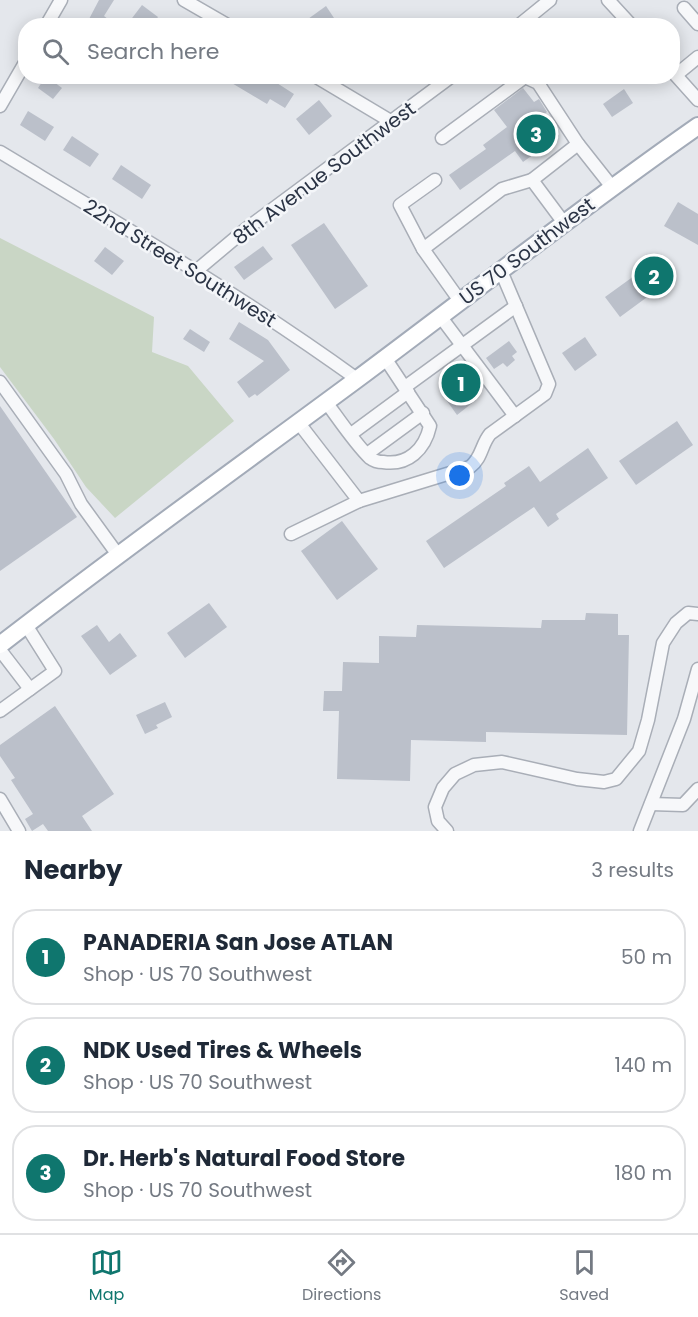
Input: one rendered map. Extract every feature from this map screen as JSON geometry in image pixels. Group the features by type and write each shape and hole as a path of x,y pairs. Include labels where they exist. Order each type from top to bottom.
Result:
{"main road":[{"name":"US 70 Southwest","path":"0,645 564,223 698,126"}],"street":[{"path":"51,18 61,0"},
{"path":"184,0 215,18"},
{"path":"528,18 550,0"},
{"path":"608,0 625,18"},
{"path":"684,8 698,24"},
{"path":"680,69 698,57"},
{"path":"0,106 18,75"},
{"path":"680,80 698,100"},
{"path":"328,84 392,122"},
{"name":"8th Avenue Southwest","path":"196,271 246,229 442,84"},
{"path":"442,138 515,84"},
{"path":"539,84 578,144 612,188"},
{"path":"423,249 502,189 532,180 578,144"},
{"name":"22nd Street Southwest","path":"0,152 280,324 357,379"},
{"path":"435,180 400,205 423,249 460,301"},
{"path":"532,180 564,223"},
{"path":"291,534 359,501 463,471 477,462 490,434 549,389 549,384 501,271"},
{"path":"351,434 462,345 516,306"},
{"path":"440,316 515,416"},
{"path":"326,402 376,461 390,463 407,460 417,454 430,429 423,413 385,358"},
{"path":"0,382 66,474 81,504 118,555"},
{"path":"368,454 423,413"},
{"path":"298,422 359,501"},
{"path":"447,831 438,820 435,807 443,788 455,774 474,765 502,762 577,779 604,783 616,779 639,750 648,720 663,643 676,623 688,613 698,614"},
{"path":"0,711 55,671 26,625"},
{"path":"0,650 30,689"},
{"path":"640,831 684,719 698,669"},
{"path":"651,804 683,805 698,789"},
{"path":"0,799 19,831"}],"green space":[{"path":"0,238 154,317 152,352 188,366 234,421 115,518 86,487 54,439 0,367"}],"building":[{"path":"99,0 114,0 104,16 107,18 90,18"},
{"path":"142,5 158,17 157,18 132,18"},
{"path":"326,6 334,18 309,18"},
{"path":"41,84 57,84 62,88 53,99 38,88"},
{"path":"233,84 278,84 294,94 285,108 270,99 267,104"},
{"path":"523,88 534,102 539,99 547,112 543,115 559,136 523,162 515,151 460,190 449,175 486,149 483,145 507,127 494,110"},
{"path":"624,89 633,103 612,117 603,104"},
{"path":"319,100 332,116 309,135 296,119"},
{"path":"28,111 54,127 45,141 20,125"},
{"path":"72,136 99,154 90,167 63,150"},
{"path":"121,165 151,185 142,199 112,179"},
{"path":"678,202 698,214 698,245 664,226"},
{"path":"324,223 368,286 335,309 291,245"},
{"path":"263,246 273,259 244,280 234,267"},
{"path":"105,247 124,261 112,275 94,261"},
{"path":"662,262 673,278 620,317 605,297 652,263 655,267"},
{"path":"239,322 268,340 290,370 257,396 255,394 249,398 237,382 264,361 229,339"},
{"path":"190,329 210,342 204,352 183,339"},
{"path":"585,337 597,355 575,371 562,353"},
{"path":"509,341 517,352 512,356 515,360 507,367 503,363 494,369 486,358"},
{"path":"468,372 478,386 470,391 476,400 457,415 440,391"},
{"path":"0,406 77,517 0,571"},
{"path":"677,421 693,445 636,485 619,461"},
{"path":"588,448 608,478 556,514 559,519 548,527 534,507 444,568 426,541 506,486 504,483 529,466 540,482"},
{"path":"342,521 378,569 337,600 301,551"},
{"path":"209,603 227,627 185,658 167,633"},
{"path":"586,613 618,614 618,635 629,635 627,735 486,732 486,742 411,740 410,781 337,779 339,711 323,711 324,691 342,691 343,662 379,663 379,636 416,637 417,625 541,628 542,620 585,620"},
{"path":"97,625 109,642 120,633 137,656 110,675 81,636"},
{"path":"165,702 172,717 156,725 158,728 145,734 136,715"},
{"path":"55,706 114,794 82,816 92,831 48,831 43,824 32,831 25,819 33,814 11,780 15,778 0,756 0,745"}],"place":[{"name":"Dr. Herb's Natural Food Store","path":"536,134"},
{"name":"NDK Used Tires & Wheels","path":"654,276"},
{"name":"PANADERIA San Jose ATLAN","path":"461,383"}]}
